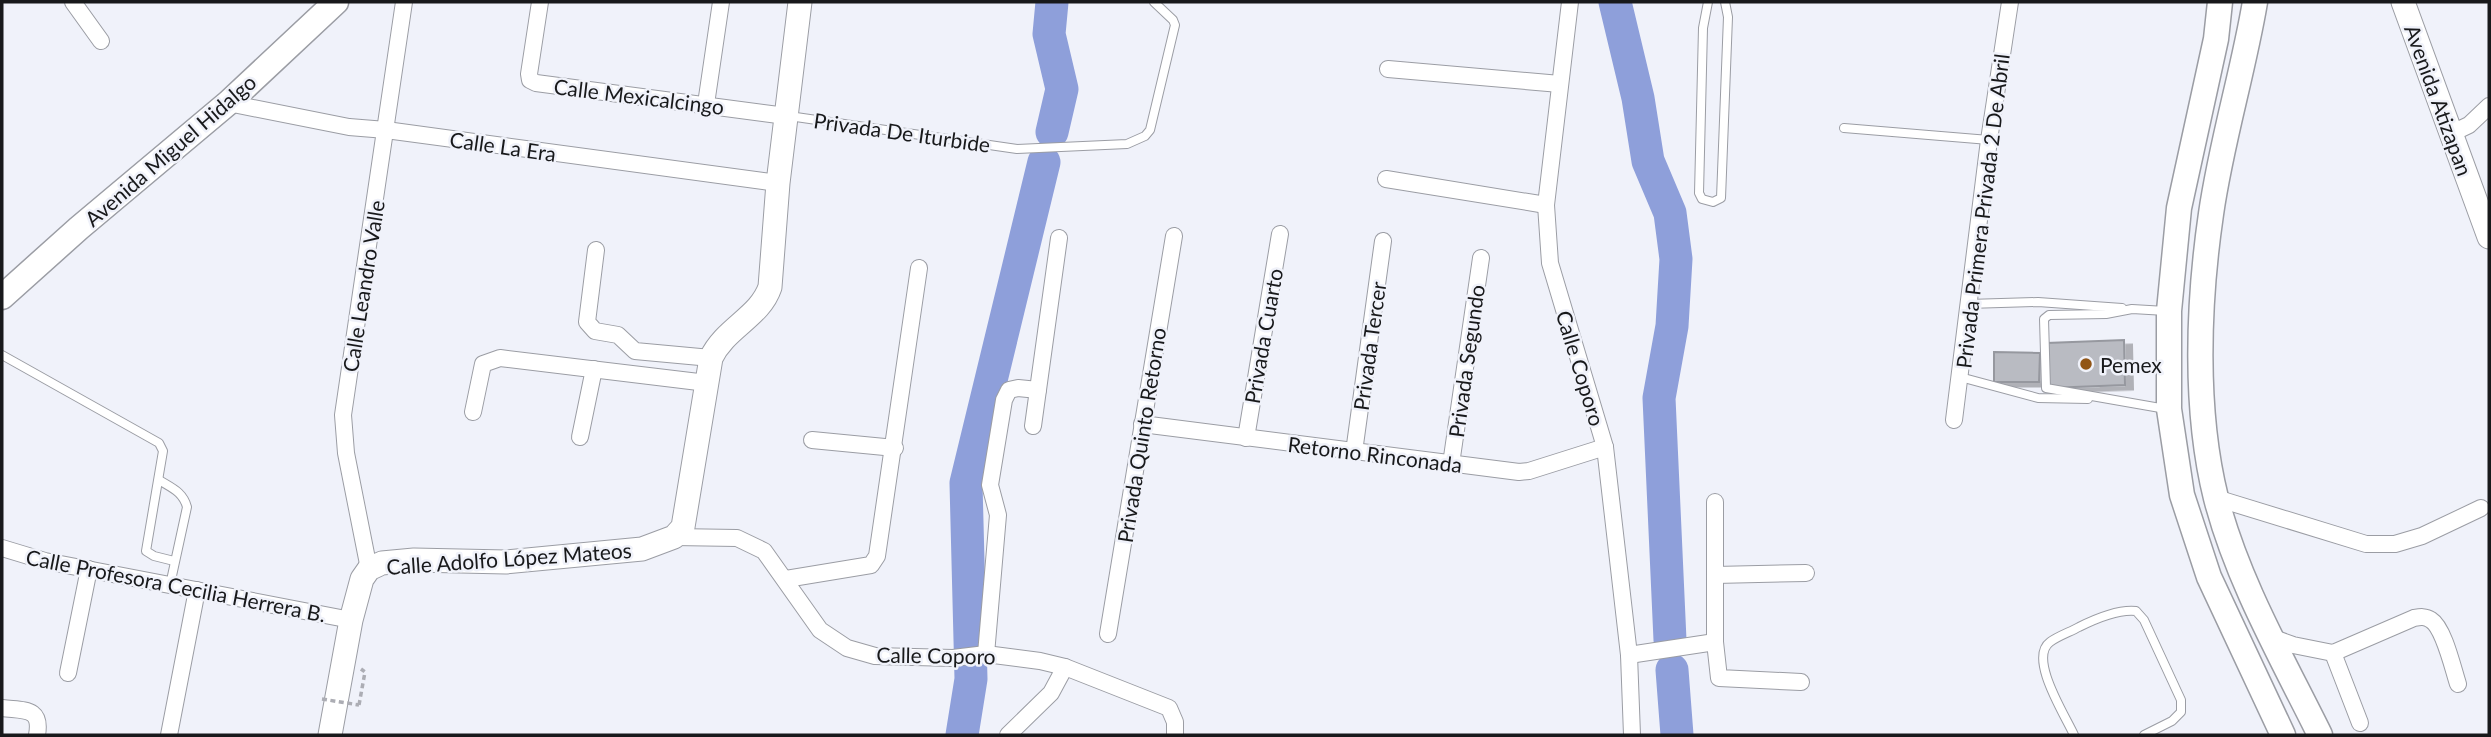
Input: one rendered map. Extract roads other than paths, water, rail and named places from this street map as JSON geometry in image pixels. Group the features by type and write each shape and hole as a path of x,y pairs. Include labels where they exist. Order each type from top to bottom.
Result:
{"main road":[{"path":"674,537 682,527 687,512 711,358 726,335 766,300 770,287 778,183 800,2"},
{"path":"2208,2 2190,86 2169,311 2169,409 2182,495 2209,577 2283,735"},
{"path":"2179,208 2216,39 2220,2"},
{"path":"2255,2 2211,213 2202,313 2202,407 2216,498 2239,565 2320,735"},
{"name":"Avenida Atizapan","path":"2403,2 2489,237"},
{"name":"Avenida Miguel Hidalgo","path":"4,290 228,103 332,3"},
{"name":"Calle Adolfo López Mateos","path":"330,735 351,620 362,579 369,569 382,563 414,560 506,562 642,549 674,537"}],"street":[{"path":"73,2 101,41"},
{"name":"Calle Leandro Valle","path":"369,569 346,453 343,415 404,2"},
{"name":"Calle Mexicalcingo","path":"540,2 529,74 530,80 536,83 786,116"},
{"path":"706,104 721,2"},
{"name":"Calle Coporo","path":"1570,2 1546,205 1550,263 1605,447 1629,655 1632,735"},
{"name":"Privada Primera Privada 2 De Abril","path":"1954,420 1989,140 2010,2"},
{"path":"1388,69 1560,84"},
{"name":"Calle La Era","path":"228,103 349,127 778,183"},
{"path":"2450,134 2469,125 2489,106"},
{"path":"1386,179 1546,205"},
{"name":"Privada Cuarto","path":"1246,438 1280,234"},
{"name":"Privada Quinto Retorno","path":"1108,634 1174,236"},
{"path":"1033,426 1059,238"},
{"name":"Privada Tercer","path":"1354,452 1383,241"},
{"path":"596,250 587,322 590,327 595,331 618,335 635,351 711,358"},
{"name":"Privada Segundo","path":"1451,464 1481,258"},
{"path":"786,579 871,565 877,556 895,448 919,268"},
{"path":"474,412 483,364 500,358 707,383"},
{"path":"580,437 594,369"},
{"path":"986,654 998,515 989,485 1004,400 1009,390 1038,390"},
{"name":"Retorno Rinconada","path":"1142,424 1451,464 1529,471 1605,447"},
{"path":"812,440 895,448"},
{"path":"2216,498 2366,544 2395,544 2422,536 2481,508"},
{"path":"1715,502 1715,642 1719,678 1801,682"},
{"name":"Calle Coporo","path":"674,537 737,538 764,551 820,630 847,648 875,656 953,658 986,654 1065,667 1169,708 1175,722 1175,735"},
{"name":"Calle Profesora Cecilia Herrera B.","path":"2,548 45,561 351,620"},
{"path":"68,673 89,569"},
{"path":"1715,575 1806,573"},
{"path":"169,735 197,590"},
{"path":"2271,637 2293,645 2333,653 2414,618 2424,617 2434,621 2439,629 2458,684"},
{"path":"1629,655 1715,642"},
{"path":"2333,653 2360,723"},
{"path":"1008,735 1051,693 1065,667"},
{"path":"2,708 36,715 39,722 37,735"}],"lane":[{"name":"Privada De Iturbide","path":"786,116 1017,149 1127,144 1145,136 1150,130 1175,25 1154,2"},
{"path":"1708,2 1703,28 1699,193 1702,199 1713,202 1721,198 1728,17 1725,2"},
{"path":"1844,128 1989,140"},
{"path":"1968,304 2038,302 2169,311"},
{"path":"2132,309 2106,314 2049,315 2044,318 2045,387 2169,409"},
{"path":"2,355 159,443 163,451 146,551 174,561"},
{"path":"1960,377 2038,398 2105,398"},
{"path":"159,480 184,498 187,508 170,585"},
{"path":"2074,735 2043,668 2042,654 2048,643 2086,624 2125,610 2136,611 2144,620 2181,700 2181,712 2172,721 2144,735"}],"waterway":[{"path":"1052,2 1049,34 1062,89 1052,132"},
{"path":"1615,2 1638,98 1648,161 1670,213 1676,259 1672,326 1659,398 1670,640"},
{"path":"962,735 971,679 966,483 1044,162"},
{"path":"1672,670 1677,735"}],"place":[{"name":"Pemex","path":"2086,364"}]}
